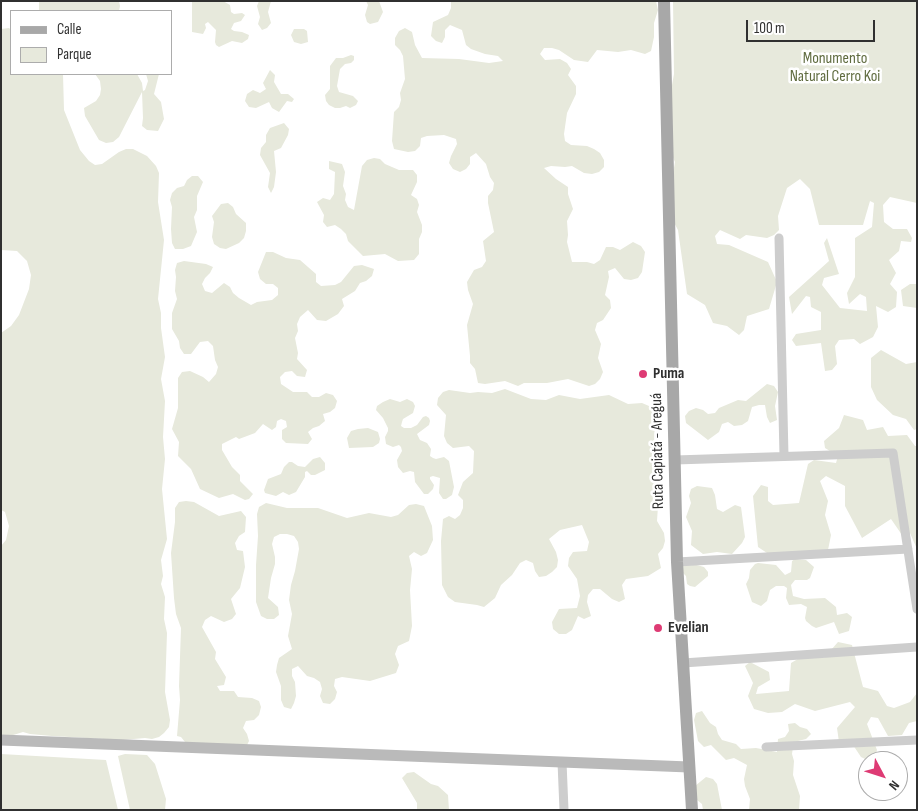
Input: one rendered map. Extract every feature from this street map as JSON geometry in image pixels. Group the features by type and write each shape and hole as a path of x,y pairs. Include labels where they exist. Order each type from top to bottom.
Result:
{"main road":[{"name":"Ruta Capiatá - Areguá","path":"664,1 677,562 692,810"}],"street":[{"path":"779,238 784,456"},
{"path":"674,460 893,453 917,609"},
{"path":"677,562 908,549"},
{"path":"683,663 917,648"},
{"path":"1,740 689,767"},
{"path":"766,747 917,740"},
{"path":"562,762 564,810"}],"green space":[{"path":"39,1 119,1 120,6 119,10 39,10"},
{"path":"192,1 223,1 230,5 231,12 234,14 242,13 245,15 241,21 234,23 231,29 249,35 248,39 242,43 232,41 219,47 215,42 216,30 208,22 205,24 206,28 203,34 192,32"},
{"path":"259,1 271,1 268,12 271,23 262,30 258,24 260,17 257,6"},
{"path":"366,1 379,1 383,12 378,22 370,24 367,22 365,15 368,5"},
{"path":"451,1 656,1 658,10 654,23 654,37 651,51 645,54 631,50 618,52 597,50 588,62 574,60 559,50 552,48 544,48 540,54 545,60 560,59 567,63 571,69 568,75 576,86 576,94 567,113 565,141 571,145 587,146 594,149 600,153 604,160 604,167 599,172 592,174 584,173 572,166 544,168 568,187 568,194 573,209 567,221 567,242 572,262 594,264 600,260 606,247 620,250 633,242 641,246 645,252 642,272 638,278 624,279 615,268 608,271 609,277 605,295 610,300 611,308 603,320 597,323 595,330 601,344 598,358 603,372 595,384 589,386 568,379 547,383 524,383 518,386 505,381 485,384 478,383 475,369 470,363 467,325 473,304 467,282 474,270 482,267 486,261 483,241 494,232 488,196 493,190 494,183 486,164 476,153 470,157 470,164 466,169 460,172 453,169 449,163 457,144 456,139 444,135 427,136 421,138 420,146 415,151 408,152 394,149 392,141 394,112 399,107 400,93 405,79 403,56 395,45 395,38 399,31 405,28 412,32 415,45 422,58 459,59 489,63 503,61 498,56 471,49 466,45 462,30 450,25 445,30 445,37 442,43 436,41 431,36 433,22 448,15"},
{"name":"Monumento Natural Cerro Koi","path":"673,1 917,1 917,203 890,197 883,205 884,222 893,229 907,229 912,238 911,242 901,241 899,251 889,260 896,273 890,284 897,292 896,307 888,312 876,306 878,327 873,337 860,344 854,339 839,340 835,346 837,364 832,370 825,371 821,343 796,346 792,340 796,334 821,330 821,312 811,307 810,297 806,296 792,314 789,297 829,261 824,243 827,238 839,274 824,278 822,285 840,308 867,311 866,297 860,294 849,304 847,293 855,277 855,238 872,227 874,203 870,201 863,225 819,225 810,189 800,179 787,188 778,216 779,230 774,235 767,238 746,235 740,239 720,230 715,236 717,244 729,245 768,262 777,282 769,309 747,316 744,330 739,335 727,326 713,323 705,305 687,294 678,230 671,217 670,191 675,162 663,135 674,74"},
{"path":"1,29 10,29 10,75 63,75 64,110 80,150 89,161 95,165 102,164 119,152 133,149 147,156 156,166 159,173 158,202 164,240 158,299 165,357 161,379 165,401 163,437 165,459 162,489 167,539 161,560 163,576 161,584 165,597 164,619 167,633 165,692 170,720 169,727 164,733 152,739 122,740 52,736 23,732 10,736 1,735 1,546 6,540 9,526 5,512 1,510 1,333 11,326 19,315 29,289 31,275 27,261 17,251 1,250"},
{"path":"294,29 304,29 307,31 308,42 301,44 294,42 291,35"},
{"path":"354,56 354,60 351,63 345,64 340,69 337,86 339,92 353,96 358,101 356,105 350,108 346,106 335,108 329,105 325,95 330,89 330,66 336,58"},
{"path":"270,70 275,75 274,82 281,94 288,94 294,99 292,102 287,101 279,112 272,108 269,102 256,108 249,107 245,101 247,94 253,90 260,93 266,89 263,83"},
{"path":"96,75 138,75 142,83 143,91 148,81 146,75 159,75 154,94 161,102 164,119 158,131 147,130 142,126 142,92 119,137 113,142 106,143 99,140 85,116 84,108 96,101 100,95 100,81"},
{"path":"284,123 289,129 288,135 281,148 274,151 276,172 274,187 271,193 268,187 270,173 260,155 261,148 266,142 266,135 270,128"},
{"path":"380,159 385,164 399,170 413,170 417,175 417,182 411,195 417,199 419,205 417,212 422,225 422,232 419,239 419,254 414,260 398,261 385,254 363,256 348,241 346,234 341,229 335,225 327,227 323,222 324,215 317,202 323,198 330,200 334,194 335,172 329,169 329,161 342,164 345,172 343,186 346,194 345,200 348,207 354,210 362,166 367,160"},
{"path":"192,176 198,176 203,182 197,196 197,210 194,217 197,232 191,246 175,249 172,243 172,207 170,200 172,193 177,188 184,186"},
{"path":"228,203 246,223 246,231 244,238 239,243 226,249 214,244 212,237 214,222 212,216 221,204"},
{"path":"266,252 273,252 286,258 300,260 316,274 316,282 321,286 335,285 341,282 354,266 362,265 374,269 372,276 360,283 355,291 342,299 344,306 338,314 326,321 317,320 308,310 300,317 295,338 298,353 297,359 307,370 305,377 297,376 292,371 285,372 280,377 281,384 293,392 307,392 312,397 319,397 326,393 333,395 337,401 335,408 323,414 325,421 308,432 312,439 308,444 286,443 282,439 282,430 287,427 286,421 281,419 277,421 276,427 272,430 263,424 255,433 239,439 236,437 222,444 222,450 232,467 240,475 240,481 253,494 249,499 245,500 233,494 219,498 200,489 191,469 178,456 179,442 172,429 178,408 178,378 182,372 190,371 209,382 216,374 218,367 213,346 208,341 200,342 191,354 184,354 180,348 179,341 172,329 172,313 177,299 175,270 177,263 184,261 206,264 213,267 202,284 205,291 212,293 224,283 239,298 251,305 257,302 272,300 278,295 278,288 273,284 266,284 260,279 258,272"},
{"path":"910,284 917,284 917,308 903,306 901,290"},
{"path":"881,350 906,364 917,362 917,429 914,430 906,419 893,415 877,400 871,387 871,358"},
{"path":"767,384 774,386 778,392 775,406 777,420 770,423 765,405 752,407 748,421 742,425 734,426 728,422 722,424 719,432 708,440 686,423 685,416 689,411 696,408 708,414 715,413 719,408 738,400 746,401"},
{"path":"505,389 531,399 546,400 559,395 580,399 609,395 628,404 642,403 654,411 654,447 659,491 657,521 664,533 665,541 663,548 658,554 661,568 648,576 626,579 622,585 625,599 619,602 600,589 593,589 588,595 587,602 591,616 584,619 578,616 572,630 566,634 559,634 553,629 552,622 559,609 577,608 580,596 577,579 568,566 569,558 573,552 587,551 589,542 582,525 560,530 549,539 558,560 557,567 552,572 546,576 539,577 533,563 526,560 520,563 512,575 501,585 495,598 484,607 455,602 448,597 442,585 441,541 443,519 449,516 455,519 460,515 463,508 463,500 458,495 463,482 473,473 474,451 469,446 453,448 447,443 444,436 446,415 437,405 438,398 443,392 449,390 470,393 492,393"},
{"path":"390,399 400,402 407,399 413,402 415,406 413,413 403,419 401,426 404,428 411,428 417,425 423,417 429,418 429,425 417,434 420,440 427,443 431,449 430,456 436,459 444,457 449,461 454,487 452,495 446,499 443,499 439,493 440,478 430,477 434,485 433,489 428,494 424,494 415,482 414,472 403,473 398,467 397,460 402,451 401,447 399,445 393,447 386,444 385,437 388,428 376,410 377,406"},
{"path":"844,415 863,420 867,430 883,427 888,436 907,435 917,446 917,549 910,533 902,535 891,519 862,538 845,506 845,486 826,476 820,481 828,501 825,515 831,535 828,550 770,555 758,547 753,496 761,485 768,487 768,501 773,505 799,503 808,464 814,460 836,463 838,456 825,448 824,441 839,428"},
{"path":"368,428 378,432 379,443 373,447 349,448 347,438 351,431"},
{"path":"320,457 325,463 325,470 315,475 311,475 307,471 305,472 305,477 296,492 289,495 283,492 276,496 265,493 264,490 268,479 281,474 289,462 305,467 313,459"},
{"path":"697,486 712,488 717,509 723,512 735,505 741,507 745,537 732,554 717,552 703,554 691,545 692,531 686,517 691,503 689,496 691,489"},
{"path":"179,502 194,502 219,516 241,511 246,517 245,532 239,536 235,543 237,550 243,551 245,567 240,588 231,599 236,614 232,619 224,622 211,616 205,620 202,627 216,652 215,659 226,677 224,685 217,686 220,691 234,691 238,697 252,698 259,701 261,707 259,715 254,720 246,721 243,728 249,741 246,747 185,742 181,737 177,736 180,700 181,628 176,614 171,553 175,508"},
{"path":"266,503 287,508 318,508 347,518 369,513 391,517 398,515 409,505 424,506 432,526 433,540 427,553 421,556 414,552 409,556 412,569 410,590 412,626 409,641 398,646 395,654 399,665 396,673 370,681 342,677 335,679 334,686 337,692 335,699 330,704 323,703 320,696 322,689 320,682 307,676 298,666 292,669 296,696 294,703 291,709 284,707 281,700 281,686 276,672 279,658 292,649 288,636 292,614 289,600 299,549 298,542 294,536 280,534 274,537 272,544 275,564 268,598 278,607 279,615 274,619 267,619 261,616 256,602 257,514 259,507"},
{"path":"795,559 806,560 814,567 810,578 807,580 795,580 791,585 793,596 804,599 825,598 836,607 837,615 847,613 852,617 849,631 839,634 834,622 816,628 812,626 805,618 807,607 801,604 789,605 786,598 787,588 784,586 776,586 770,590 767,601 761,606 752,602 746,584 750,570 755,564 776,565 785,575 791,572 792,561"},
{"path":"686,564 704,567 708,572 708,576 695,587 690,586 687,584 686,576 683,573 683,566"},
{"path":"838,642 852,645 863,687 878,691 887,706 894,708 910,702 917,693 917,721 909,723 902,735 888,736 878,718 871,717 867,724 877,751 858,752 853,745 839,742 837,728 855,707 850,702 815,711 795,704 782,712 768,713 754,709 748,696 753,683 745,666 750,662 769,672 770,680 758,687 756,694 789,691 791,663 803,656 824,658"},
{"path":"702,711 710,723 716,727 722,740 736,744 741,749 756,748 777,752 778,739 785,737 789,731 788,724 795,723 807,729 811,734 806,739 798,741 793,747 792,754 794,761 793,775 800,796 799,810 749,810 750,799 744,779 747,765 734,758 726,760 711,745 704,747 698,741 694,720 696,713"},
{"path":"1,754 106,760 118,810 1,810"},
{"path":"125,754 147,755 155,764 166,799 165,810 130,810 118,756"},
{"path":"414,772 431,784 438,786 448,795 449,810 417,810 417,803 402,778 407,773"},
{"path":"706,777 713,779 717,784 722,810 703,810 702,804 697,800 695,786"}],"place":[{"name":"Puma","path":"643,374"},
{"name":"Evelian","path":"658,628"}]}
